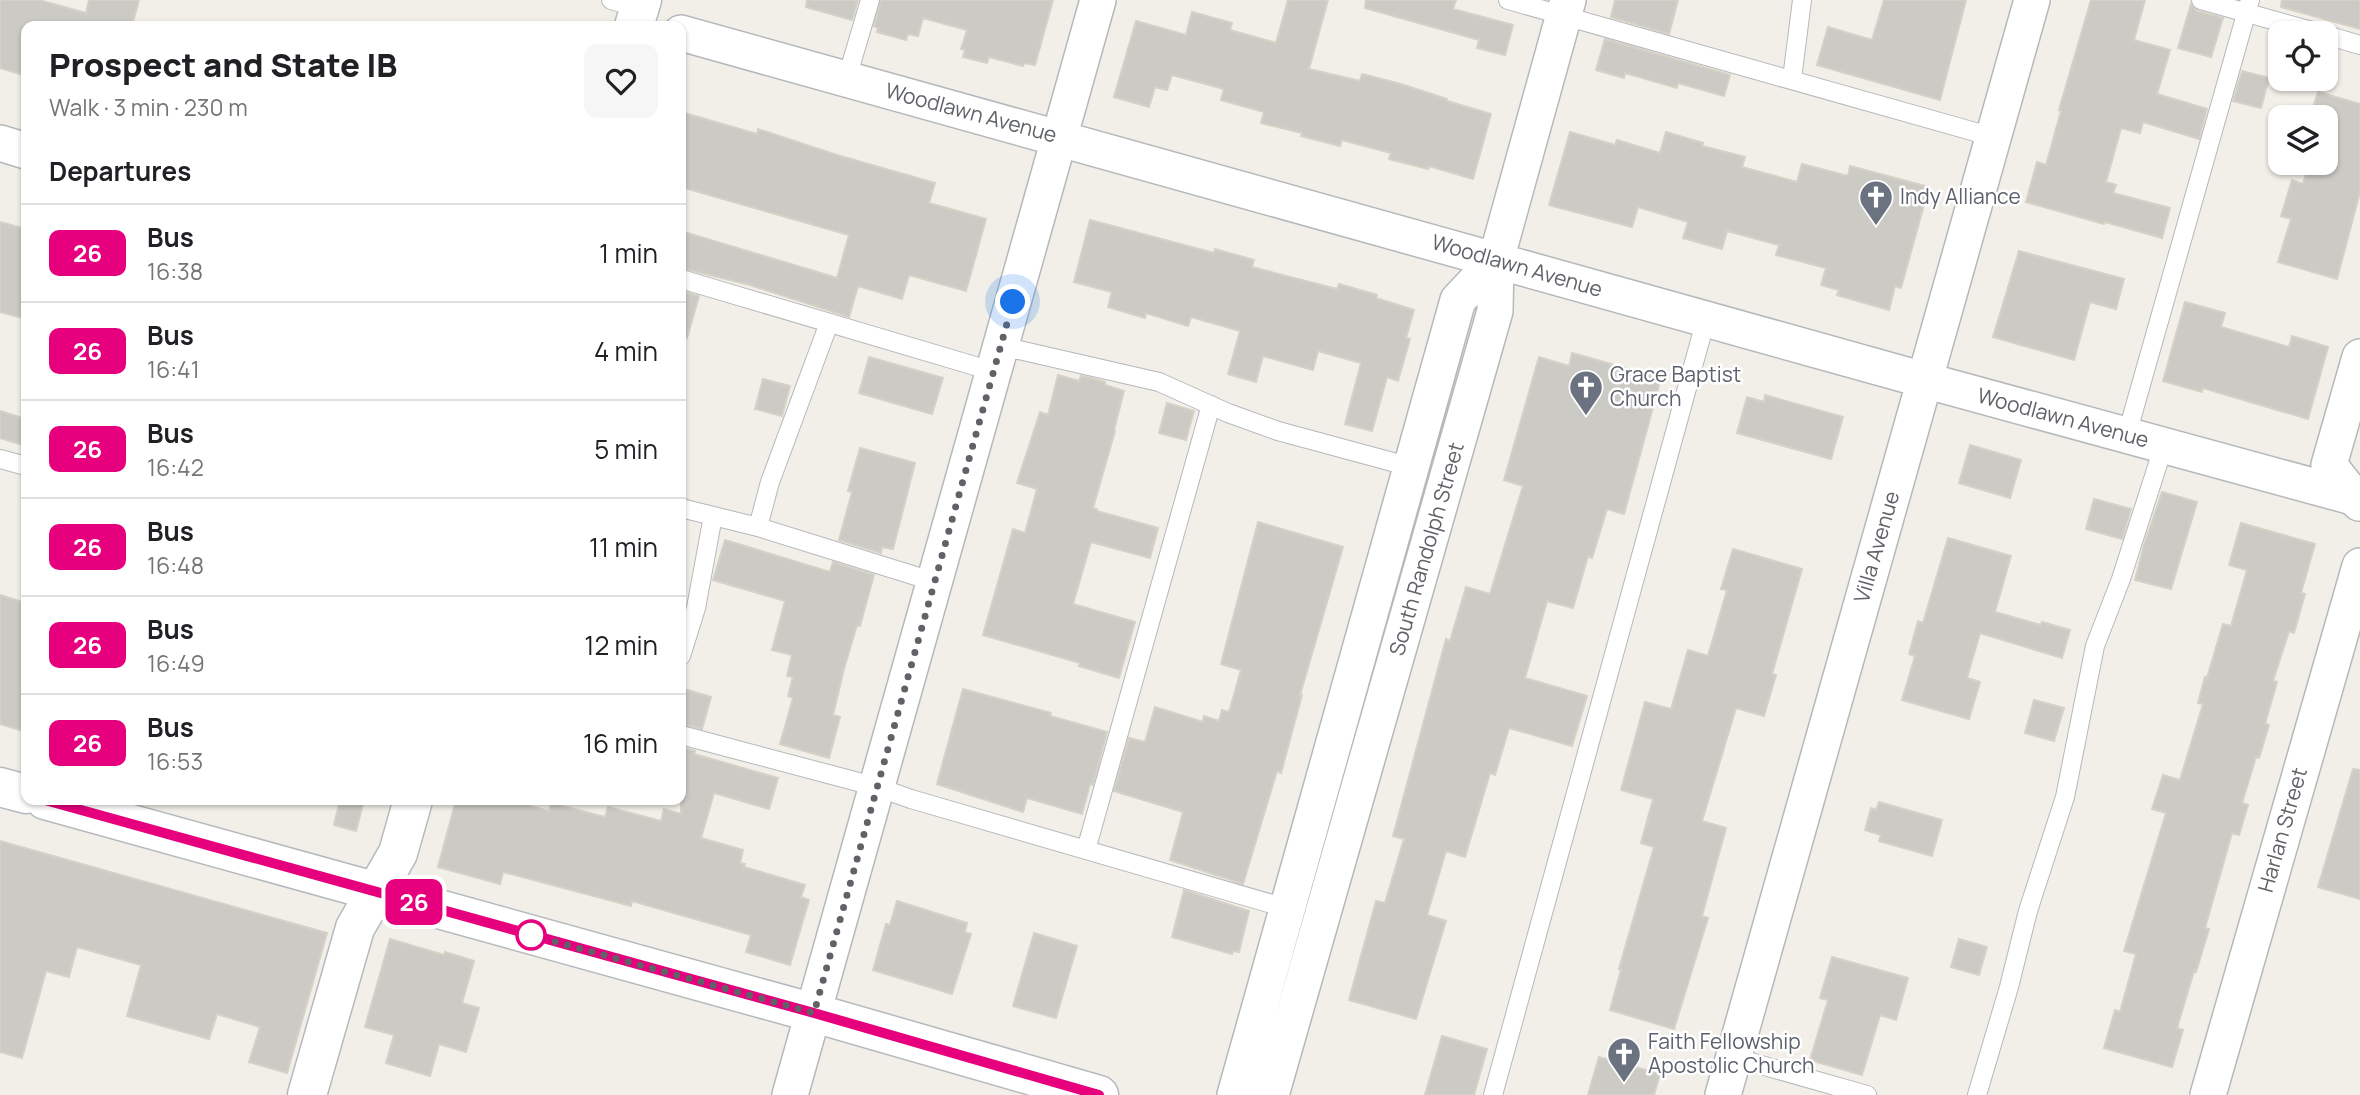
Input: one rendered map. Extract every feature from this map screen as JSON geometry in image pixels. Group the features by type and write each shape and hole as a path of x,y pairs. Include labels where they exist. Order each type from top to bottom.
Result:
{"main road":[{"path":"0,787 21,793"},
{"path":"64,805 1099,1095"},
{"path":"307,1095 355,928 398,853 412,805"}],"street":[{"path":"790,1095 1098,0"},
{"name":"Villa Avenue","path":"1723,1095 2032,0"},
{"name":"South Randolph Street","path":"1271,1095 1494,311 1496,260 1566,8"},
{"name":"Woodlawn Avenue","path":"686,34 1924,380 2127,434 2358,501"},
{"path":"0,143 21,149"},
{"path":"1235,1095 1458,300 1496,260"},
{"path":"2358,501 2329,465 2360,356"},
{"name":"Harlan Street","path":"2208,1095 2360,566"}],"lane":[{"path":"847,78 870,0"},
{"path":"1508,0 1566,8 1792,79 1993,137"},
{"path":"1792,79 1802,0"},
{"path":"2201,0 2249,6 2288,21"},
{"path":"2127,434 2249,6"},
{"path":"2338,39 2360,45"},
{"path":"686,280 975,366 997,362 1019,350 1159,382 1278,431 1411,467"},
{"path":"1493,1095 1706,319"},
{"path":"758,527 770,482 830,323"},
{"path":"1086,850 1211,405"},
{"path":"1977,1095 2028,911 2065,797 2095,646 2121,579 2164,445"},
{"path":"0,459 21,465"},
{"path":"686,509 758,527 935,582"},
{"path":"686,640 696,608 713,516"},
{"path":"686,736 877,787 1272,904"},
{"path":"1733,1057 1867,1095"}],"building":[{"path":"0,0 39,0 86,13 89,0 139,0 133,21 21,21 21,74 0,68"},
{"path":"807,0 858,0 852,20 806,7"},
{"path":"881,0 1053,0 1035,65 1024,63 1023,66 989,57 987,63 963,57 965,50 961,49 967,30 923,18 918,36 908,34 906,40 877,32 878,28 874,26"},
{"path":"1288,0 1328,0 1309,69 1360,81 1362,74 1491,114 1473,179 1429,166 1428,169 1389,159 1391,153 1342,140 1340,146 1261,123 1264,112 1221,100 1224,89 1172,75 1167,90 1155,87 1149,107 1114,97 1136,21 1186,35 1192,12 1232,23 1230,30 1276,43"},
{"path":"1366,0 1456,0 1453,9 1513,25 1505,55 1477,48 1479,40 1365,8"},
{"path":"1615,0 1678,0 1669,34 1611,17"},
{"path":"1884,0 1966,0 1940,100 1817,65 1828,27 1872,40"},
{"path":"2091,0 2145,0 2134,40 2170,50 2157,94 2207,109 2199,139 2143,122 2140,133 2121,128 2106,182 2116,185 2113,193 2170,208 2162,238 2026,202 2037,162 2046,165"},
{"path":"2282,0 2360,0 2360,29 2338,21 2281,7"},
{"path":"2191,4 2197,11 2223,18 2211,57 2178,48"},
{"path":"1605,39 1730,75 1724,96 1678,83 1677,88 1625,73 1624,78 1596,70"},
{"path":"2242,71 2268,78 2261,108 2233,101"},
{"path":"2318,92 2360,104 2360,192 2337,279 2278,262 2291,219 2281,216 2292,180 2303,184 2306,175 2338,175 2338,105 2314,105"},
{"path":"686,113 757,134 758,129 935,183 929,203 986,219 966,291 909,275 902,299 858,286 849,317 750,285 686,269 686,233 837,278 849,235 686,188"},
{"path":"1570,132 1615,145 1617,140 1660,153 1666,132 1703,143 1702,146 1745,157 1742,167 1797,182 1802,164 1848,176 1850,166 1929,187 1901,288 1895,286 1889,310 1837,295 1839,290 1821,285 1826,268 1776,255 1779,245 1727,231 1722,249 1683,238 1688,222 1638,207 1632,227 1549,205"},
{"path":"1090,220 1214,253 1215,249 1254,260 1252,267 1337,289 1339,284 1414,310 1406,338 1410,339 1398,381 1387,377 1372,431 1345,424 1361,363 1318,351 1313,370 1263,356 1256,382 1228,374 1240,331 1191,317 1188,326 1146,313 1145,318 1108,307 1112,292 1074,282"},
{"path":"0,222 21,228 21,318 0,312"},
{"path":"2019,251 2124,279 2116,309 2090,302 2074,360 1993,337"},
{"path":"686,292 699,296 686,338"},
{"path":"2185,302 2225,313 2221,327 2289,347 2292,336 2328,347 2308,419 2203,388 2202,392 2163,381"},
{"path":"1572,353 1661,378 1624,514 1607,509 1592,558 1588,556 1573,608 1547,601 1525,678 1587,696 1572,746 1509,728 1495,775 1490,773 1465,857 1446,851 1427,915 1446,921 1416,1019 1349,1000 1376,901 1385,903 1404,839 1393,836 1446,639 1450,641 1466,587 1490,594 1523,486 1504,480 1539,357 1569,366"},
{"path":"869,357 943,378 932,414 859,393"},
{"path":"1058,375 1079,381 1081,376 1091,378 1124,391 1093,508 1158,528 1150,558 1091,542 1073,604 1135,622 1119,678 1079,666 1080,663 983,635 1013,529 1025,533 1037,489 1017,483 1040,412 1048,415"},
{"path":"763,379 790,386 782,416 755,409"},
{"path":"1765,395 1843,417 1831,459 1737,433 1747,397 1764,402"},
{"path":"1167,403 1194,411 1186,440 1159,433"},
{"path":"0,411 21,417 21,444 0,438"},
{"path":"1970,445 2021,460 2010,498 1959,483"},
{"path":"860,448 915,463 893,549 882,547 881,553 839,540 852,492 848,491"},
{"path":"2162,492 2197,502 2171,589 2135,580"},
{"path":"2094,499 2131,509 2122,539 2086,529"},
{"path":"1258,522 1343,547 1300,695 1281,773 1277,771 1243,884 1170,860 1183,812 1114,791 1129,738 1145,742 1155,707 1203,722 1204,716 1219,721 1222,710 1229,712 1241,670 1221,664"},
{"path":"2241,523 2315,544 2301,593 2305,594 2294,633 2289,631 2273,681 2277,682 2265,724 2269,725 2242,803 2248,805 2239,835 2232,833 2205,928 2209,929 2177,1028 2183,1030 2172,1067 2104,1048 2115,1010 2120,1012 2136,954 2124,951 2166,813 2152,809 2163,775 2180,780 2203,704 2198,703 2205,677 2207,678 2223,624 2231,626 2247,570 2229,565"},
{"path":"1948,538 2011,556 1995,612 2070,630 2062,658 1980,633 1967,678 1980,682 1969,719 1902,700 1915,656 1909,654 1918,621 1923,623"},
{"path":"725,540 830,572 833,562 874,575 860,626 857,625 844,669 833,715 840,717 829,758 780,744 793,698 788,696 793,677 787,676 792,655 772,650 785,601 713,580"},
{"path":"1733,549 1802,569 1772,674 1776,675 1764,716 1736,708 1702,821 1726,828 1702,916 1708,918 1674,1029 1610,1010 1654,847 1641,843 1653,799 1621,790 1645,702 1671,709 1688,650 1708,656 1727,590 1721,589"},
{"path":"0,595 21,601 21,730 0,724"},
{"path":"963,689 1051,713 1050,716 1107,732 1082,814 1027,798 1023,812 937,784"},
{"path":"686,690 711,697 702,729 686,725"},
{"path":"2034,700 2064,708 2054,741 2025,733"},
{"path":"686,748 695,751 694,754 778,778 769,809 714,793 701,838 743,850 740,863 745,864 744,867 805,885 801,897 809,900 790,965 746,952 751,935 632,901 631,906 503,872 500,884 438,867 455,805 527,805 549,811 550,805 559,805 605,817 608,807 661,821 664,809 681,814 681,805 686,805"},
{"path":"2353,769 2360,770 2360,899 2318,887"},
{"path":"1879,802 1942,820 1932,856 1879,841 1881,835 1865,830 1871,808 1876,810"},
{"path":"339,805 363,805 356,831 334,825"},
{"path":"0,841 327,933 287,1073 249,1062 260,1027 217,1014 209,1039 127,1016 141,965 77,947 69,977 46,971 22,1058 0,1052"},
{"path":"1184,890 1249,911 1239,952 1233,951 1232,954 1172,937"},
{"path":"897,901 967,923 965,932 971,934 952,994 873,970 886,924 890,925"},
{"path":"1034,933 1077,946 1056,1018 1013,1006"},
{"path":"390,939 474,961 462,1003 479,1008 466,1052 439,1044 430,1076 386,1063 394,1035 365,1027"},
{"path":"1959,939 1987,947 1979,975 1951,967"},
{"path":"1832,957 1908,978 1896,1020 1880,1015 1862,1075 1810,1060 1828,1000 1820,998"},
{"path":"1442,1036 1487,1049 1474,1095 1425,1095"},
{"name":"Faith Fellowship Apostolic Church","path":"1599,1057 1660,1074 1654,1095 1588,1095"}],"bus line":[{"name":"26","path":"63,805 814,1013 1099,1095"}],"place":[{"name":"Indy Alliance","path":"1876,227"},
{"name":"Grace Baptist Church","path":"1586,417"},
{"name":"Faith Fellowship Apostolic Church","path":"1624,1084"}],"route":[{"path":"531,935 814,1013 1013,302"}]}
